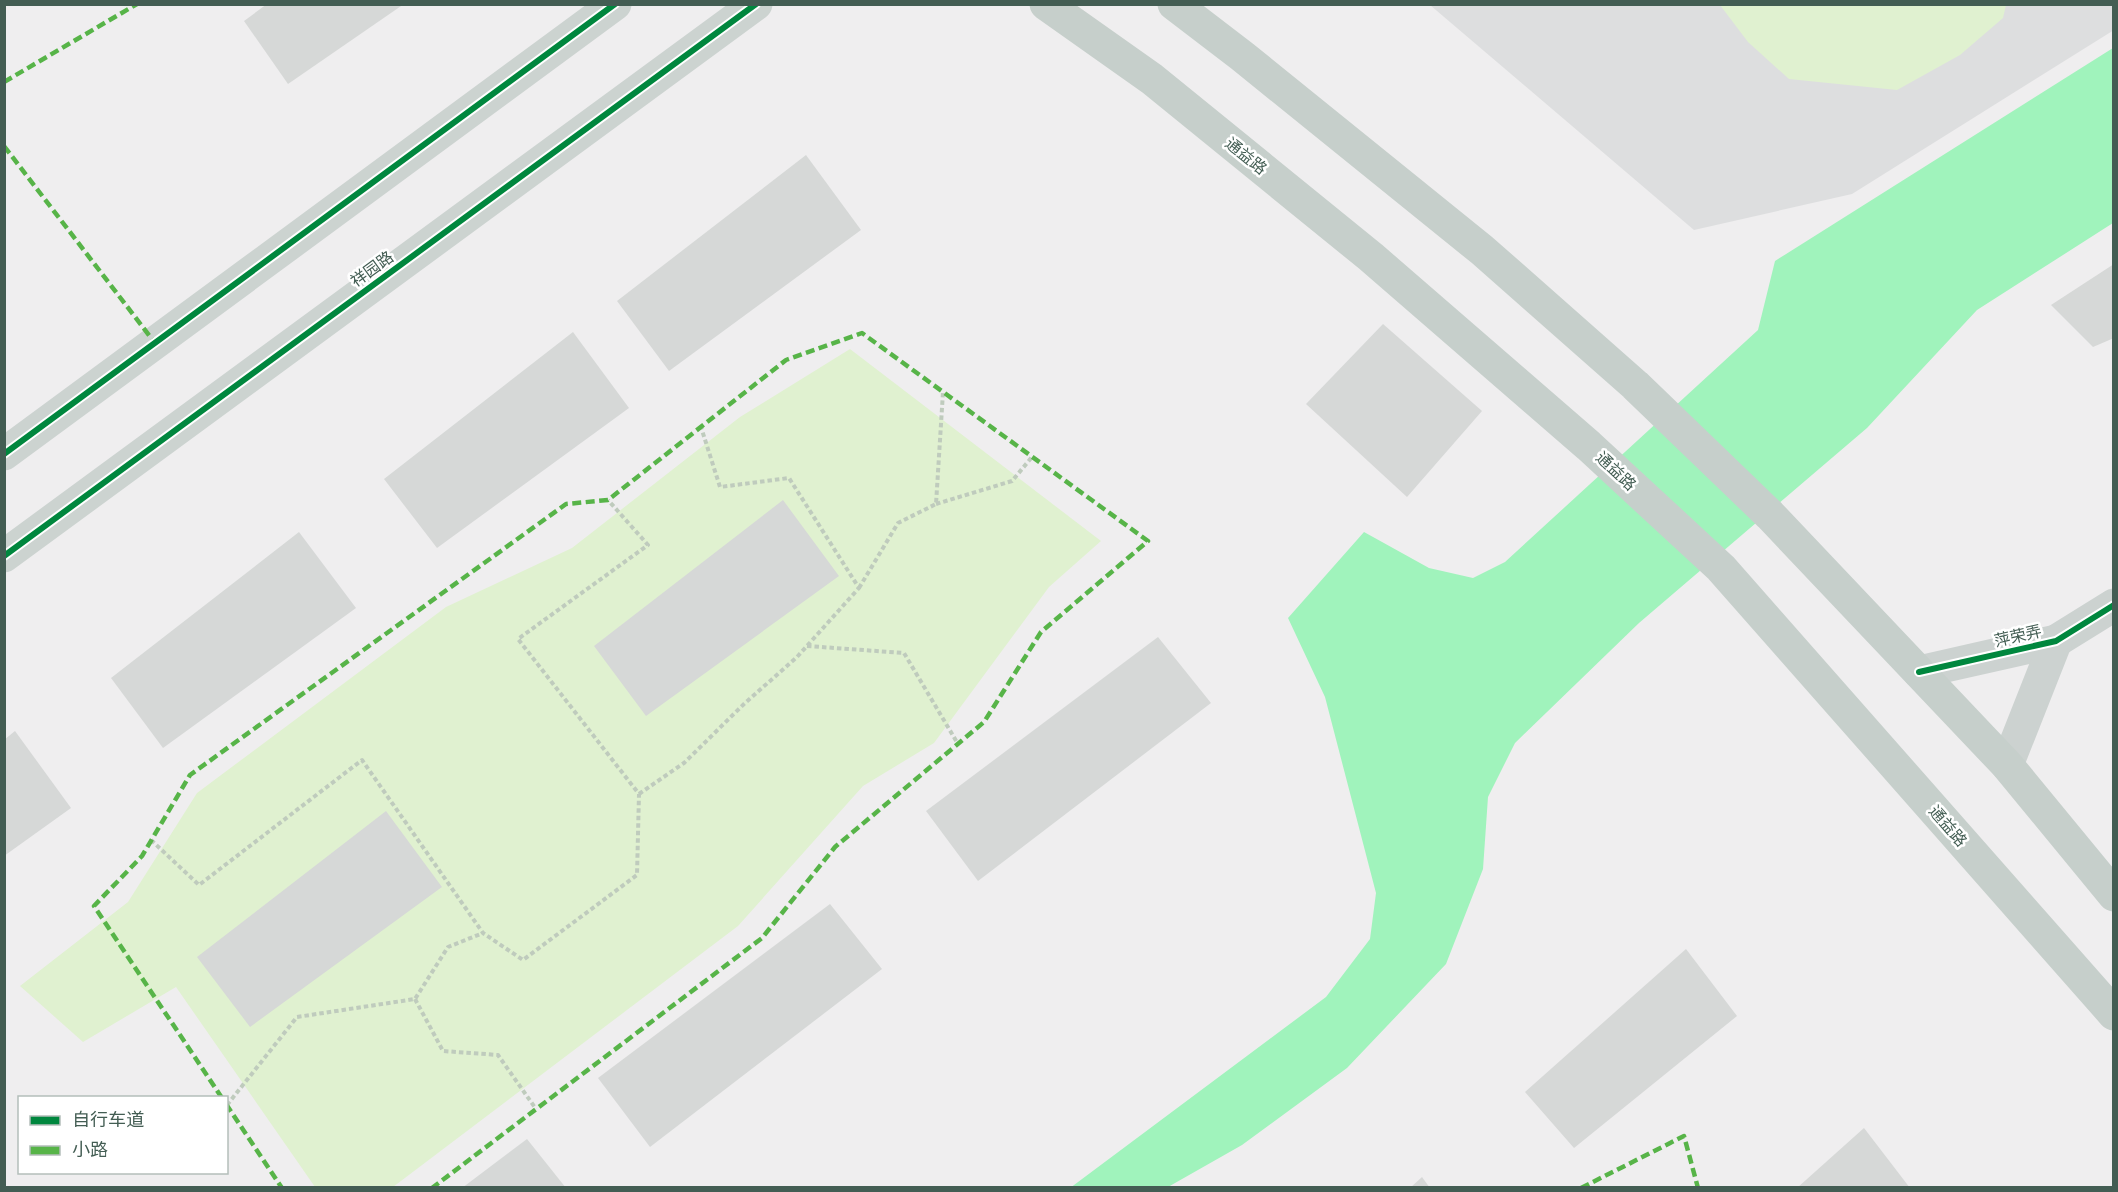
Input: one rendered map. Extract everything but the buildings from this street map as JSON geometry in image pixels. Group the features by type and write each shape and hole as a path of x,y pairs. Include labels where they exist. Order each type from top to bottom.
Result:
{"main road":[{"path":"4,454 615,4"},
{"name":"祥园路","path":"4,556 756,4"},
{"name":"通益路","path":"1046,4 1170,94 1371,257 1589,446 1721,568 2114,1014"},
{"path":"1174,4 1242,56 1482,250 1635,384 1770,515 2007,765 2114,895"}],"street":[{"name":"萍荣弄","path":"1919,672 2056,641 2114,605"},
{"name":"萍荣弄","path":"2007,765 2056,641"}],"path":[{"path":"936,504 944,392"},
{"path":"701,427 720,487 789,478 859,588"},
{"path":"639,794 684,763 807,646 859,588 898,523 936,504 1012,481 1032,457"},
{"path":"151,840 199,885 362,759 483,933 523,960 637,875 639,794 518,639 648,545 609,500"},
{"path":"807,646 904,653 958,744"},
{"path":"228,1104 297,1017 415,999 448,947 483,933"},
{"path":"415,999 443,1051 498,1055 536,1109"}],"shaded area":[{"path":"2113,4 2114,30 1852,194 1694,230 1430,5"},
{"path":"1720,5 2006,5 2003,18 1960,55 1897,90 1789,79 1748,42"},
{"path":"2113,48 2113,223 1977,310 1867,428 1639,623 1515,743 1488,797 1483,869 1446,964 1347,1068 1242,1145 1168,1187 1070,1188 1326,997 1370,939 1376,893 1325,697 1288,618 1364,532 1429,568 1473,578 1505,562 1758,330 1775,261"},
{"path":"850,349 1101,541 1049,587 934,743 863,786 738,926 393,1187 315,1187 176,987 83,1042 20,986 128,902 197,793 446,607 572,548 740,417"}],"marked path":[{"path":"4,82 137,4"},
{"path":"4,146 155,343"},
{"path":"221,1096 94,906 142,856 190,775 566,504 608,500 786,360 862,333 1148,541 1041,632 984,722 835,847 762,938 432,1188"},
{"path":"228,1107 282,1188"},
{"path":"1581,1188 1684,1136 1698,1188"}],"cycle path":[{"path":"4,454 615,4"},
{"path":"4,556 756,4"},
{"path":"1919,672 2056,641 2114,605"}]}
